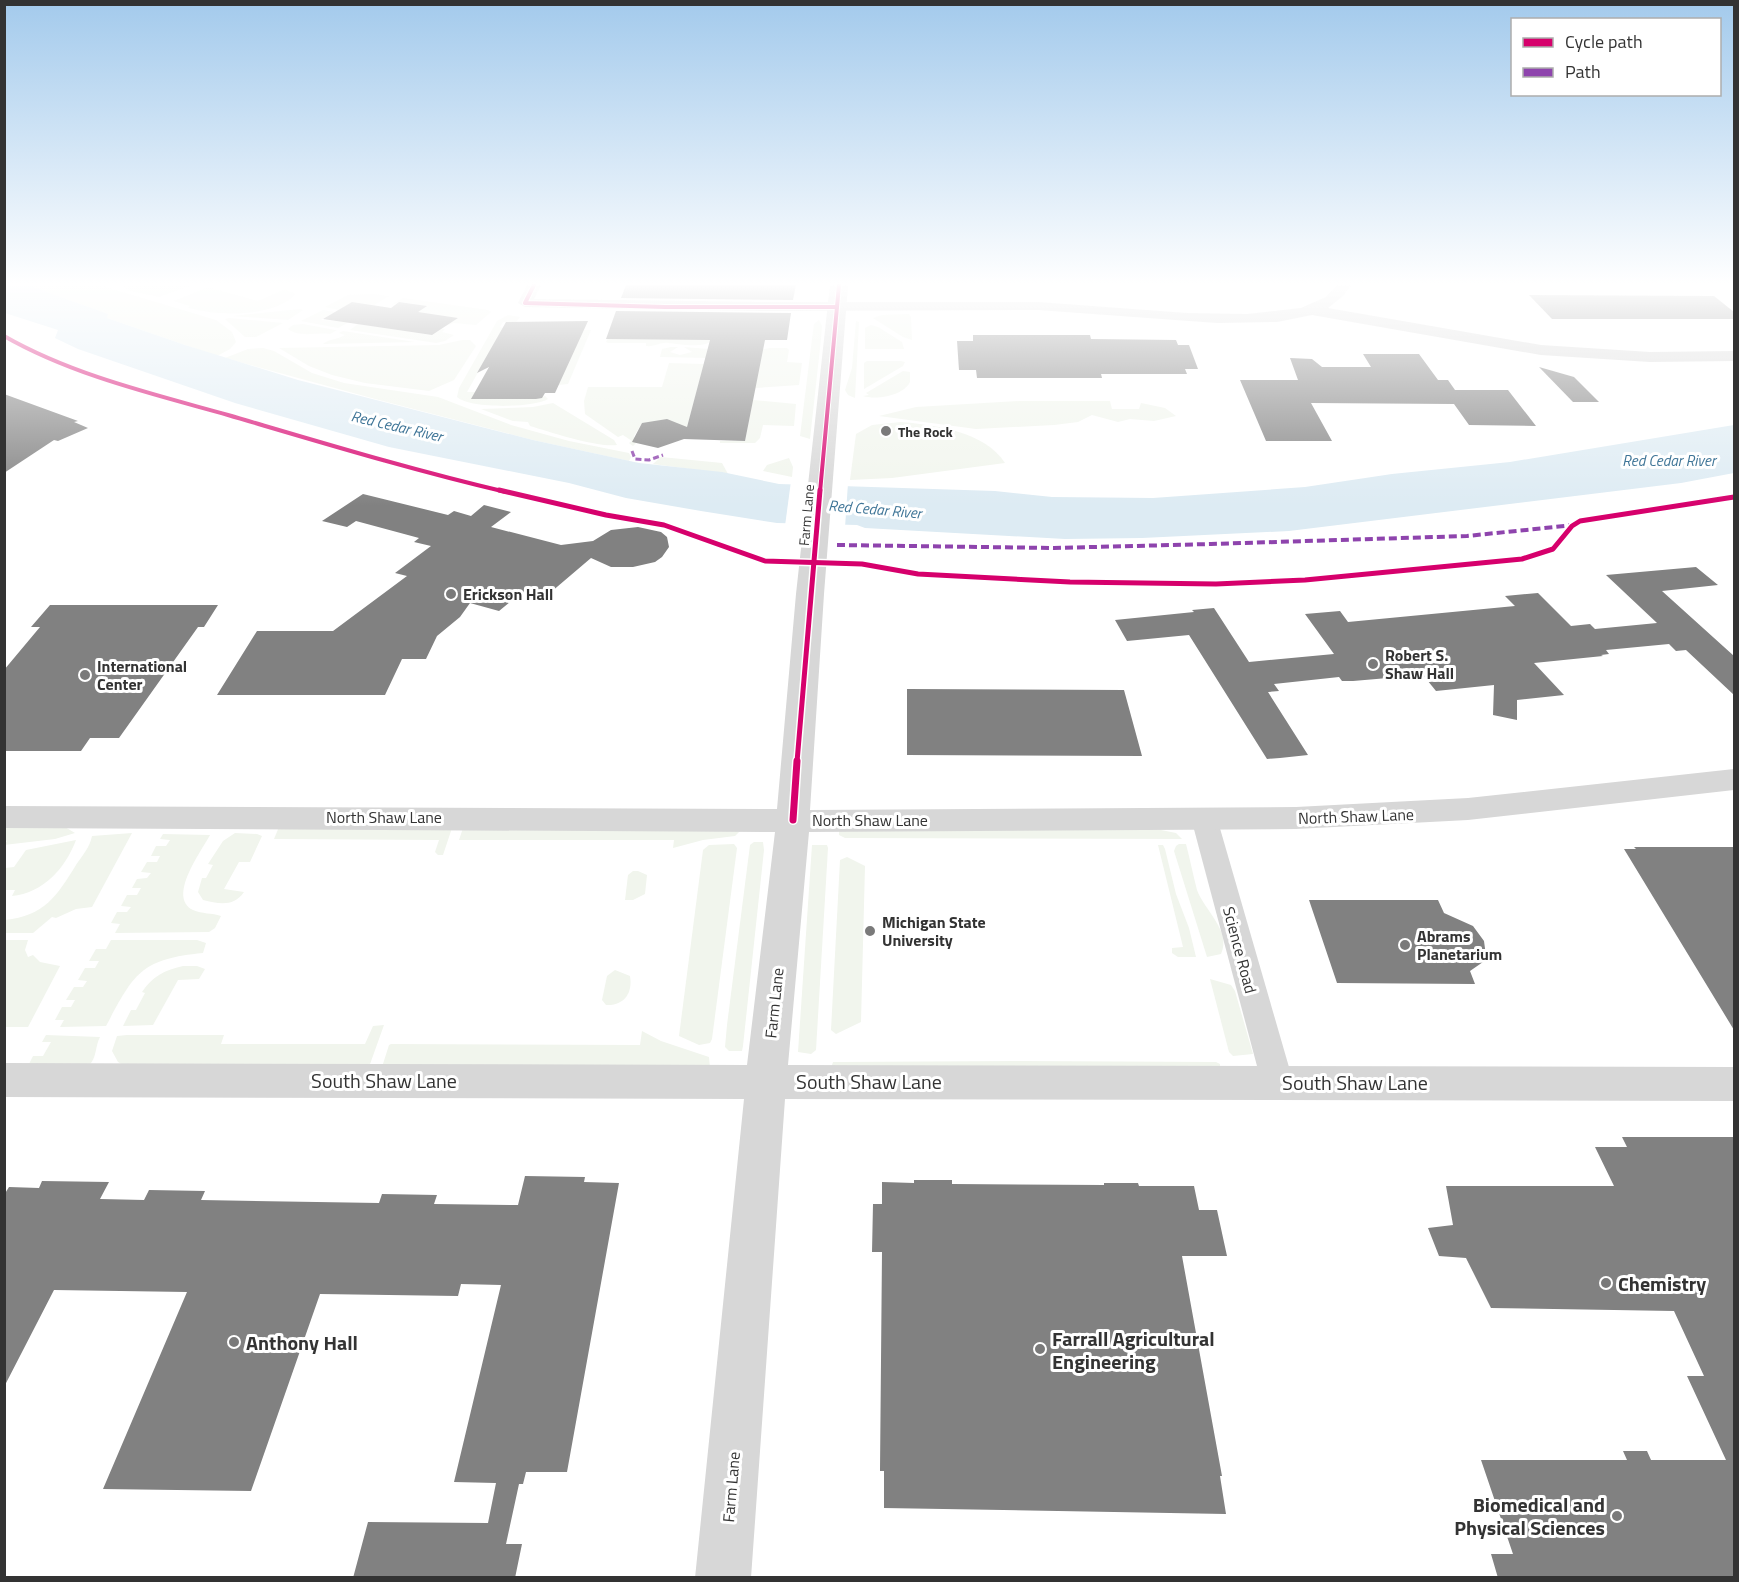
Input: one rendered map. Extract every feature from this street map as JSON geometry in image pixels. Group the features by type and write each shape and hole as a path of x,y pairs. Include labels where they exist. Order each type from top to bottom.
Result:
{"street":[{"name":"Farm Lane","path":"723,1578 766,1081 793,820 816,528 832,359"},
{"name":"North Shaw Lane","path":"4,817 793,820 1307,818 1449,811 1577,799 1734,780"},
{"name":"Science Road","path":"1204,818 1277,1081"},
{"name":"South Shaw Lane","path":"4,1080 1277,1081 1734,1084"}],"shaded area":[{"path":"228,359 288,359 312,373 344,383 438,397 511,425 569,441 629,453 631,457 629,461 533,440"},
{"path":"297,359 468,359 454,380 429,391 365,383 332,375"},
{"path":"476,359 486,359 467,392 475,392 472,399 536,399 545,396 548,399 529,404 502,406 475,404 457,397 459,388"},
{"path":"570,359 579,359 568,384 558,385"},
{"path":"759,359 788,359 787,362 802,363 799,385 755,388"},
{"path":"810,359 819,359 810,439 800,436"},
{"path":"853,359 857,359 855,398 848,395 845,390"},
{"path":"867,361 905,362 903,366 864,389 864,363"},
{"path":"669,363 704,364 687,427 642,423 634,436 636,443 633,446 629,443 632,441 623,435 618,437 585,414 584,401 588,387 662,387"},
{"path":"903,371 910,372 910,382 902,391 882,397 863,396 869,395 866,393"},
{"path":"753,400 796,404 794,426 763,425 760,438 755,443 720,443 720,441 745,441"},
{"path":"1020,401 1110,401 1112,409 1139,409 1141,403 1165,408 1176,416 1154,421 1130,419 1118,422 1092,415 1078,422 1054,425 976,429 879,416 916,407"},
{"path":"553,403 614,440 617,445 574,439 530,426 528,422 513,421 481,409 533,407"},
{"path":"901,422 929,425 972,437 996,452 1005,463 892,478 850,480 856,434 872,425"},
{"path":"661,457 722,463 728,474 653,464"},
{"path":"789,458 793,467 792,477 763,471 767,465"},
{"path":"5,826 65,827 75,833 55,839 4,845 7,841 5,840"},
{"path":"279,827 452,828 443,855 438,855 435,852 439,840 274,839"},
{"path":"463,828 741,830 735,836 703,840 673,848 674,840 459,840"},
{"path":"839,829 1161,830 1176,833 1182,839 845,838 839,835"},
{"path":"132,833 92,907 76,909 56,918 52,917 33,933 5,933 5,920 30,914 48,903 90,844 92,836"},
{"path":"235,833 262,836 250,862 239,862 224,889 244,892 236,900 226,903 203,900 198,892 202,878 206,878 213,865 208,864 223,841"},
{"path":"163,834 210,835 188,874 183,895 186,904 193,910 221,916 215,928 209,932 115,933 120,924 111,923 117,912 127,912 131,907 121,906 127,895 137,895 141,888 132,888 137,879 147,878 151,873 141,872 147,862 157,862 160,856 151,856 156,846 166,846 170,840 160,839"},
{"path":"76,840 66,861 43,885 12,896 15,890 5,890 5,868 14,867 26,850"},
{"path":"754,842 763,842 764,850 743,1046 742,1051 729,1051 725,1047 727,1025 750,845"},
{"path":"734,844 737,848 712,1039 710,1043 699,1045 679,1036 703,850 709,845"},
{"path":"1179,844 1186,844 1200,898 1220,929 1223,937 1221,954 1207,957 1174,851"},
{"path":"812,845 827,845 828,848 816,1050 811,1054 798,1052"},
{"path":"1158,845 1163,845 1165,849 1176,894 1189,928 1196,957 1178,957 1172,953 1172,948 1183,947"},
{"path":"847,857 865,866 861,1022 836,1034 831,1030 840,860"},
{"path":"633,871 647,875 645,894 633,900 625,900 628,875"},
{"path":"4,940 28,940 25,950 28,957 33,955 40,962 60,966 28,1027 5,1027"},
{"path":"111,940 197,940 206,943 203,953 165,960 141,972 124,993 106,1026 60,1027 64,1020 55,1020 62,1007 71,1007 75,1000 66,1000 74,987 83,987 87,981 78,980 85,968 95,968 99,961 89,961 96,949 106,949"},
{"path":"183,966 197,966 205,969 199,979 178,980 153,1025 123,1026 131,1010 136,1010 145,993 142,992 154,978"},
{"path":"615,970 630,976 630,988 622,1001 606,1005 602,1000 607,976"},
{"path":"1210,979 1231,985 1235,991 1253,1054 1233,1056 1229,1052"},
{"path":"384,1025 369,1067 125,1066 118,1062 112,1051 117,1036 127,1035 224,1035 221,1044 365,1044 373,1026"},
{"path":"642,1031 661,1041 709,1057 710,1068 382,1067 391,1044 640,1045"},
{"path":"46,1035 100,1037 89,1065 28,1066 33,1056 43,1056 51,1042 42,1042"},
{"path":"833,1062 1216,1062 1220,1064 1220,1068 831,1068"}],"water":[{"name":"Red Cedar River","path":"107,359 230,359 298,380 533,440 639,463 722,472 779,484 995,491 1052,497 1153,498 1305,487 1392,474 1510,462 1734,425 1734,473 1681,483 1289,531 1065,539 865,528 857,525 777,523 701,511 626,498 569,483 389,447 235,403"}],"pier":[{"path":"791,481 848,483 845,528 785,526"}],"building":[{"path":"485,359 571,359 555,393 545,393 542,398 536,399 471,399 489,367 477,373"},
{"path":"705,359 761,359 745,441 684,439 658,448 632,442 642,423 667,419 687,427"},
{"path":"958,359 1194,359 1198,369 1185,369 1187,374 1101,374 1102,378 977,378 976,370 959,370"},
{"path":"1290,359 1312,359 1322,367 1371,367 1366,359 1423,359 1438,380 1448,380 1455,390 1508,390 1536,426 1469,425 1454,404 1311,403 1332,441 1266,441 1240,380 1298,380"},
{"path":"1539,367 1574,377 1599,402 1573,402"},
{"path":"4,394 78,421 74,422 88,428 58,441 54,440 4,473"},
{"name":"Erickson Hall","path":"363,494 448,515 454,511 471,516 484,505 511,512 491,527 561,545 593,541 611,530 638,527 661,532 667,537 669,547 655,562 633,567 611,567 591,558 544,598 522,592 499,611 470,603 460,617 437,636 426,659 402,659 385,695 217,695 257,631 333,631 407,576 395,573 431,546 414,542 419,538 356,521 347,527 322,521"},
{"name":"Robert S. Shaw Hall","path":"1696,567 1718,585 1662,591 1734,656 1734,695 1686,650 1676,651 1669,644 1606,650 1609,654 1601,655 1603,656 1534,663 1564,695 1517,700 1517,720 1493,715 1494,685 1436,691 1423,675 1353,681 1342,681 1339,677 1274,684 1279,691 1268,692 1308,755 1280,758 1267,759 1189,635 1127,641 1115,620 1214,608 1249,662 1334,654 1305,614 1340,611 1348,622 1515,606 1505,596 1538,593 1571,626 1590,624 1595,629 1657,623 1606,575"},
{"name":"International Center","path":"50,605 218,605 204,627 198,627 119,738 90,738 81,751 4,751 4,670 40,627 31,627"},
{"path":"907,689 1124,690 1142,756 907,755"},
{"path":"1634,847 1734,847 1734,1030 1624,849 1636,849"},
{"name":"Abrams Planetarium","path":"1309,900 1438,900 1444,913 1473,926 1484,941 1486,956 1483,962 1470,971 1475,984 1337,983"},
{"name":"Chemistry","path":"1622,1137 1734,1137 1734,1578 1498,1578 1491,1554 1513,1554 1481,1460 1627,1460 1623,1451 1647,1451 1651,1460 1726,1460 1687,1376 1704,1376 1674,1311 1491,1308 1466,1258 1439,1256 1428,1228 1453,1225 1446,1186 1614,1186 1595,1147 1627,1147"},
{"name":"Anthony Hall","path":"525,1176 585,1177 584,1182 619,1183 567,1472 526,1472 523,1484 519,1484 506,1544 522,1544 515,1578 353,1578 368,1522 488,1523 496,1483 454,1482 501,1285 461,1284 458,1296 320,1294 251,1491 103,1489 187,1292 54,1290 4,1387 4,1195 9,1187 39,1188 42,1181 109,1182 100,1199 144,1200 149,1190 205,1191 201,1200 379,1203 382,1194 437,1195 434,1204 518,1205"},
{"name":"Farrall Agricultural Engineering","path":"914,1180 952,1180 952,1184 1104,1185 1104,1183 1138,1183 1139,1186 1194,1186 1199,1210 1217,1210 1227,1256 1182,1256 1222,1476 1220,1476 1226,1514 884,1508 884,1471 880,1471 882,1252 872,1252 873,1204 882,1204 882,1182 914,1183"}],"marked path":[{"path":"632,451 635,459 649,460 663,455"},
{"path":"837,545 1054,548 1211,544 1467,536 1574,525"}],"cycle path":[{"path":"51,359 133,388 435,475 606,515 664,525 765,561 862,564 918,574 1070,582 1216,584 1395,573 1522,559 1553,549 1572,526 1580,521 1734,497"},
{"path":"793,820 810,594 832,359"}],"place":[{"name":"The Rock","path":"886,431"},
{"name":"Erickson Hall","path":"451,594"},
{"name":"Robert S. Shaw Hall","path":"1373,664"},
{"name":"International Center","path":"85,675"},
{"name":"Michigan State University","path":"870,931"},
{"name":"Abrams Planetarium","path":"1405,945"},
{"name":"Chemistry","path":"1606,1283"},
{"name":"Anthony Hall","path":"234,1342"},
{"name":"Farrall Agricultural Engineering","path":"1040,1349"},
{"name":"Biomedical and Physical Sciences","path":"1617,1516"}]}
